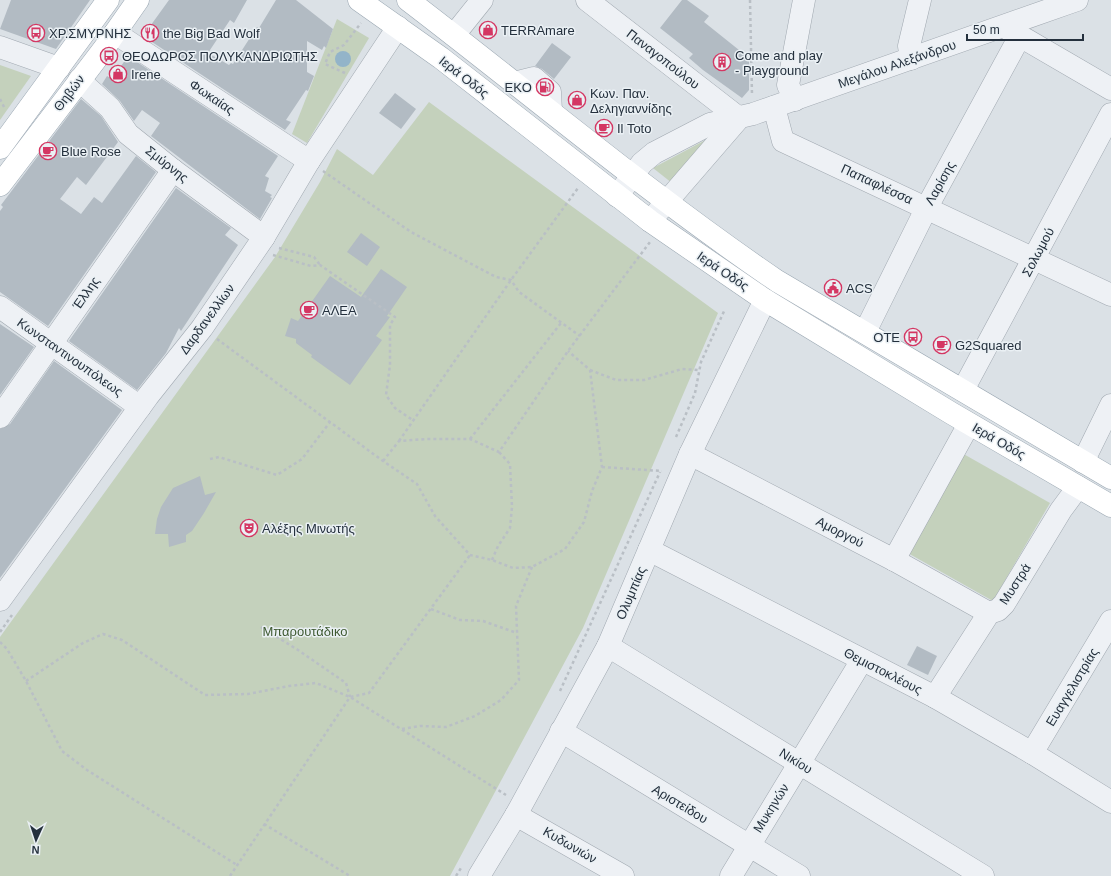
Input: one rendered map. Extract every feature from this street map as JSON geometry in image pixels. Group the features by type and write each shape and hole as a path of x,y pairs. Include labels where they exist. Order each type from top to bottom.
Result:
{"main road":[{"name":"Θηβών","path":"0,148 108,0"},
{"name":"Θηβών","path":"0,185 115,33 138,0"},
{"name":"Ιερά Οδός","path":"359,0 441,58 617,196 650,232 969,424 1111,506"},
{"name":"Ιερά Οδός","path":"408,0 666,202 777,281 1111,478"}],"street":[{"path":"454,35 482,0"},
{"name":"Παναγοπούλου","path":"587,0 746,116"},
{"path":"795,100 788,85 804,0"},
{"path":"911,59 909,46 920,0"},
{"name":"Μεγάλου Αλεξάνδρου","path":"617,196 646,159 710,124 746,116 911,59 1011,31 1033,8 1077,0"},
{"name":"Δαρδανελλίων","path":"0,600 140,407 202,328 271,246 317,167 362,80 398,27"},
{"path":"1011,31 1111,89"},
{"name":"Λαρίσης","path":"865,332 927,207 1011,31"},
{"name":"Φωκαίας","path":"115,33 317,167"},
{"path":"0,47 59,68"},
{"name":"Σμύρνης","path":"78,80 110,108 128,134 271,246"},
{"name":"Παπαφλέσσα","path":"774,107 783,141 927,207 1034,260 1111,295"},
{"name":"Σολωμού","path":"963,390 1111,114"},
{"path":"650,232 666,202 746,116"},
{"name":"Έλλης","path":"0,417 173,170"},
{"name":"Ολυμπίας","path":"471,870 509,808 561,731 608,646 649,550 670,475 690,454 765,300"},
{"name":"Κωνσταντινουπόλεως","path":"0,307 140,407"},
{"path":"1083,462 1111,405"},
{"path":"894,560 969,424"},
{"name":"Αμοργού","path":"690,454 894,560 989,613"},
{"name":"Μυστρά","path":"935,697 989,613 998,610 1004,604 1061,510 1078,487"},
{"name":"Θεμιστοκλέους","path":"649,550 935,697 1032,753 1111,802"},
{"name":"Ευαγγελιστρίας","path":"1032,753 1111,621"},
{"name":"Νικίου","path":"608,646 983,876"},
{"name":"Μυκηνών","path":"731,876 748,845 862,660"},
{"name":"Αριστείδου","path":"561,731 799,876"},
{"name":"Κυδωνιών","path":"509,808 620,875"}],"path":[{"path":"746,116 750,0"},
{"path":"358,28 344,45 330,52 325,64 362,80"},
{"path":"317,167 411,232 496,277 511,280 519,292 580,336"},
{"path":"382,461 414,421 511,280 578,188"},
{"path":"499,452 650,232"},
{"path":"271,246 311,266 320,265"},
{"path":"271,246 314,258 320,265 395,317 390,325 390,365 386,395 395,408 414,421"},
{"path":"675,439 695,393 698,370 725,309"},
{"path":"470,439 562,323"},
{"path":"202,328 382,461 417,484 434,516 470,555 492,560 513,568 532,567 565,549 584,522 592,491 602,467 590,370"},
{"path":"568,351 590,370 616,380 644,380 682,369 698,370"},
{"path":"210,459 219,456 277,475 302,458 330,422"},
{"path":"399,441 427,439 470,439 499,452 510,464 512,507 510,528 498,546 492,560"},
{"name":"Ολυμπίας","path":"558,696 670,475 664,465"},
{"path":"602,467 670,475"},
{"path":"230,876 350,697 369,693 470,555"},
{"path":"402,729 420,726 446,727 475,716 500,700 519,680 516,606 532,567"},
{"path":"431,609 460,620 482,621 517,633"},
{"path":"260,627 298,650 346,683 350,697"},
{"path":"26,682 83,643 103,634 122,640 205,695 248,694 289,686 316,684 350,697 506,794 509,808"},
{"path":"0,642 7,649 26,682 62,751 87,770 237,865"},
{"path":"506,794 509,808"},
{"path":"264,824 350,876"},
{"path":"456,876 471,870"}],"green space":[{"path":"337,19 369,38 307,143 292,134"},
{"path":"0,65 31,76 0,120"},
{"name":"Μπαρουτάδικο","path":"429,102 718,313 583,628 450,876 0,876 0,637 275,257 320,182 337,149 373,175"},
{"path":"713,136 672,183 653,168"},
{"path":"960,452 1050,503 993,601 906,552"}],"water":[{"path":"340,51 346,51 351,56 349,65 346,67 340,67 335,62 335,56"}],"building":[{"path":"11,0 90,0 56,49 0,29"},
{"path":"169,0 247,0 234,23 230,20 208,53 229,65 231,63 233,64 257,27 259,28 276,0 296,0 333,29 326,48 324,46 322,50 307,41 307,72 314,76 308,91 306,90 286,120 291,122 285,130 143,36"},
{"path":"682,0 687,0 709,16 704,22 749,58 749,90 742,98 703,70 689,58 693,54 660,28"},
{"path":"552,43 571,57 554,79 542,69 535,66"},
{"path":"128,56 278,156 265,176 269,178 265,191 272,195 270,197 272,198 260,219 151,136 160,123 142,110 134,121 120,101 102,84 107,76 112,79"},
{"path":"395,93 416,109 401,129 379,113"},
{"path":"81,99 101,116 118,142 86,185 77,177 60,199 81,214 94,197 102,203 136,156 156,172 48,326 0,292 0,211 3,207 1,205"},
{"path":"176,188 231,228 225,235 238,245 181,331 179,328 166,353 137,390 69,341"},
{"path":"361,233 380,247 367,266 347,252"},
{"path":"381,269 407,287 387,316 390,317 376,336 382,340 350,385 311,357 312,355 296,343 296,339 285,336 291,318 298,321 330,276 361,297"},
{"path":"0,324 34,347 0,395"},
{"path":"54,361 122,410 0,578 0,429 10,424"},
{"path":"200,476 205,495 216,492 192,531 186,535 186,542 169,547 168,534 155,534 157,519 161,507 173,488"},
{"path":"917,646 937,656 928,675 907,665"}],"place":[{"name":"TERRAmare","path":"488,30"},
{"name":"ΧΡ.ΣΜΥΡΝΗΣ","path":"36,33"},
{"name":"the Big Bad Wolf","path":"150,33"},
{"name":"ΘΕΟΔΩΡΟΣ ΠΟΛΥΚΑΝΔΡΙΩΤΗΣ","path":"109,56"},
{"name":"Come and play - Playground","path":"722,62"},
{"name":"Irene","path":"118,74"},
{"name":"EKO","path":"545,87"},
{"name":"Κων. Παν. Δεληγιαννίδης","path":"577,100"},
{"name":"Il Toto","path":"604,128"},
{"name":"Blue Rose","path":"48,151"},
{"name":"ACS","path":"833,288"},
{"name":"ΑΛΕΑ","path":"309,310"},
{"name":"ΟΤΕ","path":"913,337"},
{"name":"G2Squared","path":"942,345"},
{"name":"Αλέξης Μινωτής","path":"249,528"}]}
